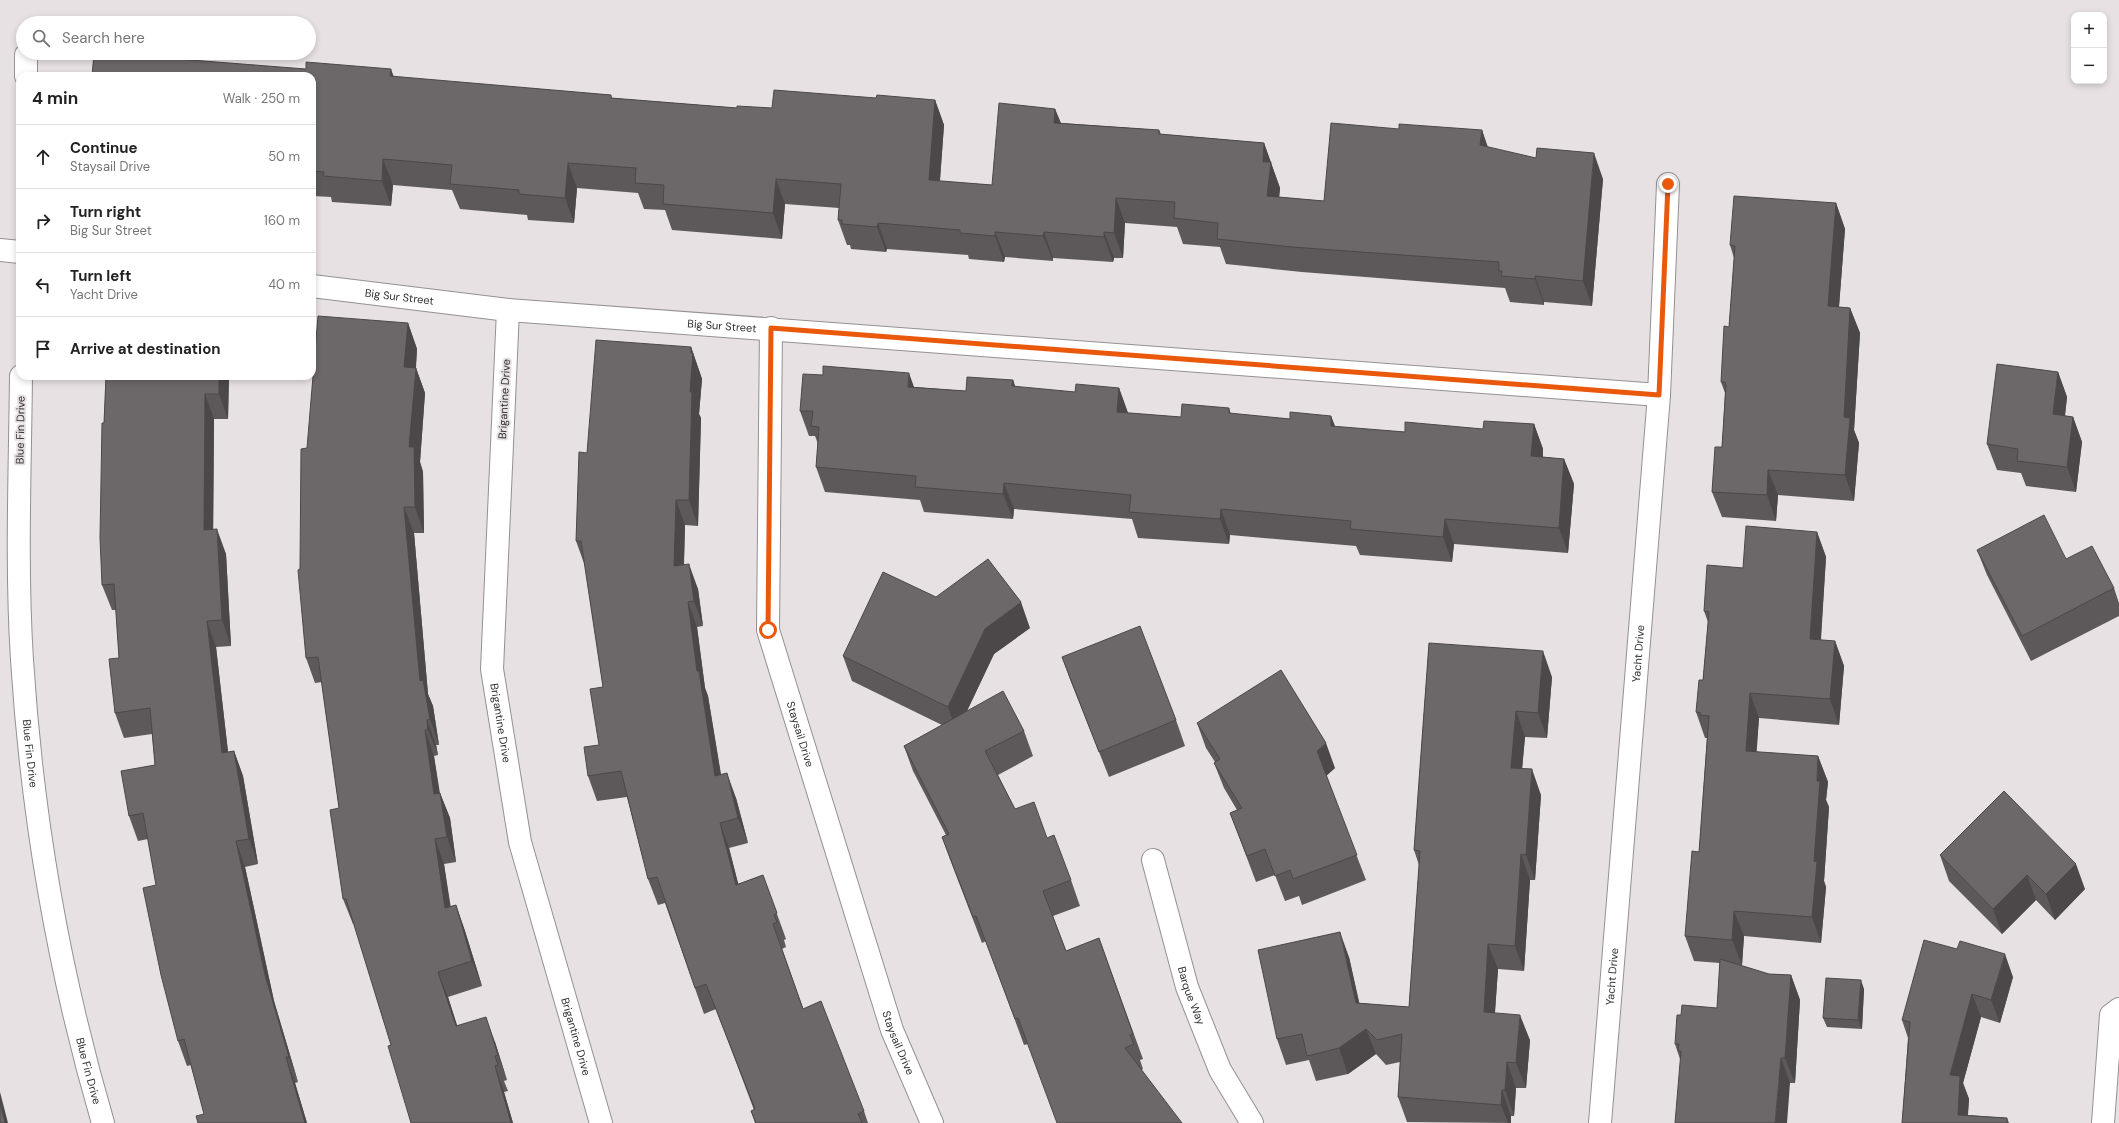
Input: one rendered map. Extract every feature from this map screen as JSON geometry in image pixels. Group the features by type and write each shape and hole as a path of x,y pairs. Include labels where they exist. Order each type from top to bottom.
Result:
{"street":[{"name":"Yacht Drive","path":"1600,1123 1659,395 1668,184"},
{"path":"0,250 16,252"},
{"name":"Big Sur Street","path":"316,286 508,310 771,328 1659,395"},
{"name":"Brigantine Drive","path":"508,310 492,669 520,842 601,1123"},
{"name":"Staysail Drive","path":"771,328 768,630 892,1030 932,1123"},
{"name":"Blue Fin Drive","path":"22,380 19,588 22,659 28,734 49,886 66,979 87,1069 103,1123"},
{"name":"Barque Way","path":"1154,860 1186,987 1220,1070 1252,1123"},
{"path":"2104,1123 2115,1012"}],"building":[{"path":"93,60 191,60 306,69 306,62 391,69 390,76 611,95 611,98 737,108 737,106 772,108 774,90 876,98 877,95 935,100 929,180 992,185 999,103 1055,109 1054,123 1159,130 1159,134 1264,143 1263,162 1271,162 1267,196 1324,201 1331,123 1399,129 1399,124 1482,130 1480,145 1536,158 1537,148 1594,153 1583,281 1535,276 1535,279 1501,276 1502,271 1499,271 1499,262 1292,247 1217,239 1218,223 1174,218 1175,202 1116,198 1114,233 1104,232 1104,237 1044,232 1043,236 995,232 995,236 960,233 960,230 878,223 877,227 842,224 842,220 838,220 841,184 776,179 773,213 663,204 664,185 635,183 636,168 568,163 565,198 519,194 519,190 450,184 452,165 383,159 382,181 323,176 324,172 316,171 316,72 92,72"},
{"path":"1734,196 1836,203 1828,306 1850,308 1844,417 1850,418 1845,475 1768,470 1767,495 1712,492 1715,447 1722,447 1726,385 1725,382 1721,382 1724,326 1729,327 1735,246 1730,245"},
{"path":"318,316 408,323 404,367 416,368 409,447 414,447 415,507 404,507 420,681 423,680 430,719 427,720 428,730 425,730 434,794 440,793 447,837 435,839 445,908 456,905 472,961 438,972 456,1026 486,1017 498,1055 495,1056 498,1065 495,1066 511,1123 411,1123 388,1046 391,1045 346,899 343,899 330,810 339,808 318,657 306,658 298,570 300,569 301,449 307,448 313,380 316,380 316,340"},
{"path":"596,340 691,347 691,353 693,353 690,392 692,392 689,500 676,500 674,566 689,564 694,601 688,602 697,671 699,671 715,776 727,773 738,818 720,823 736,885 763,875 777,913 774,915 777,922 773,924 803,1009 821,1001 864,1111 858,1114 862,1123 756,1123 751,1111 755,1109 706,984 695,988 657,877 648,879 621,771 588,776 584,747 599,745 590,689 603,687 581,541 576,541 579,452 587,453"},
{"path":"1997,364 2058,372 2053,414 2073,417 2067,467 2017,461 2018,449 1987,444"},
{"path":"823,366 909,373 908,387 966,391 967,377 1013,380 1012,386 1075,392 1076,384 1119,388 1117,412 1181,417 1182,404 1229,408 1229,413 1290,419 1290,412 1331,416 1331,426 1405,432 1405,422 1483,429 1484,421 1534,424 1531,456 1564,459 1559,528 1445,519 1443,537 1350,529 1351,521 1221,509 1220,519 1129,512 1131,495 1004,483 1003,494 915,487 916,476 816,467 819,427 811,426 813,411 800,411 803,374 823,375"},
{"path":"106,380 219,380 219,394 205,394 204,530 217,529 222,620 207,621 222,753 234,751 249,839 236,841 265,975 289,1057 286,1057 305,1123 198,1123 196,1116 204,1114 184,1039 178,1041 161,975 143,888 156,885 143,813 129,816 121,771 155,765 150,708 115,713 109,659 119,658 114,584 102,585 100,538 102,423 104,423"},
{"path":"2044,515 2066,559 2092,546 2114,588 2022,636 1977,550"},
{"path":"1746,526 1817,532 1810,639 1835,641 1830,699 1750,693 1746,751 1818,756 1817,781 1820,781 1814,861 1817,862 1812,917 1734,911 1732,940 1685,936 1692,851 1699,852 1709,716 1700,715 1701,713 1696,712 1699,680 1703,680 1709,612 1704,611 1707,565 1743,568"},
{"path":"988,559 1021,602 985,629 948,707 843,656 883,572 936,597"},
{"path":"1140,626 1176,720 1099,752 1062,657"},
{"path":"1429,643 1543,651 1538,713 1516,711 1511,768 1532,769 1526,855 1521,854 1515,946 1488,944 1484,1012 1520,1015 1516,1063 1507,1062 1505,1090 1502,1090 1501,1105 1398,1097 1402,1034 1377,1040 1366,1029 1339,1048 1307,1056 1302,1034 1277,1039 1258,950 1340,932 1356,1003 1409,1007 1420,851 1414,850"},
{"path":"1281,670 1326,743 1317,751 1357,855 1293,879 1290,870 1275,876 1265,849 1247,856 1230,813 1242,808 1214,763 1220,759 1197,723"},
{"path":"1003,691 1024,731 985,751 1015,809 1034,802 1047,838 1054,835 1071,880 1043,891 1066,951 1099,938 1133,1034 1130,1035 1134,1044 1125,1048 1182,1123 1057,1123 1018,1018 1015,1019 976,916 973,917 942,837 949,834 904,746"},
{"path":"2004,791 2076,864 2046,894 2027,875 1993,909 1940,855"},
{"path":"1924,940 1957,949 1960,941 2005,954 1991,1000 1972,994 1950,1075 1960,1076 1958,1115 2007,1118 2007,1123 1902,1123 1910,1022 1902,1020"},
{"path":"1720,959 1769,974 1791,975 1785,1058 1781,1058 1775,1123 1675,1123 1681,1051 1678,1051 1679,1044 1675,1044 1677,1015 1681,1015 1682,1005 1717,1008"},
{"path":"1826,978 1861,980 1858,1020 1823,1018"},
{"path":"0,1103 5,1123 0,1123"}],"route":[{"path":"768,630 771,328 1659,395 1668,184"}]}
